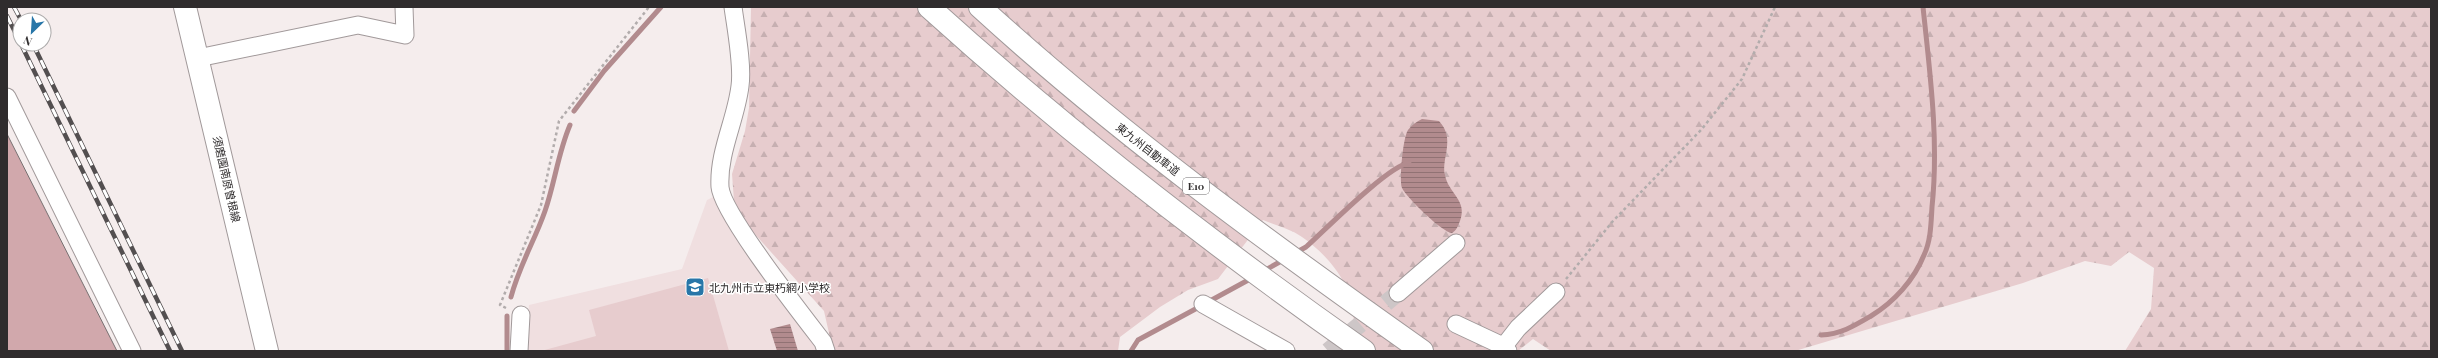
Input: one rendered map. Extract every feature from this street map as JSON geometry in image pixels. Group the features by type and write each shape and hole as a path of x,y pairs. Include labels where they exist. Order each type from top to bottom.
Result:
{"main road":[{"name":"須磨園南原曽根線","path":"186,7 267,351"},
{"path":"929,7 987,59 1132,178 1272,286 1364,351"},
{"name":"東九州自動車道","path":"980,7 1146,148 1292,260 1422,351"}],"street":[{"path":"198,58 358,25 405,35 404,7"},
{"path":"733,7 740,84 734,118 722,159 720,189 732,214 779,283 823,342 826,351"},
{"path":"7,97 132,351"},
{"path":"1398,293 1456,243"},
{"path":"1456,324 1504,349 1556,292"},
{"path":"1203,304 1286,351"},
{"path":"519,351 521,315"}],"path":[{"path":"521,315 500,305 541,205 559,121 649,7"},
{"path":"1556,292 1613,221 1701,130 1742,79 1774,7"}],"shaded area":[{"path":"1422,119 1439,121 1447,135 1444,169 1445,175 1450,187 1460,202 1462,214 1456,230 1452,233 1441,227 1425,214 1410,199 1402,188 1401,168 1406,134 1416,122"},
{"name":"北九州市立東朽網小学校","path":"719,194 820,351 526,351 529,305 682,269 707,200"},
{"path":"790,324 798,351 777,351 770,329"}],"green space":[{"path":"751,7 2431,7 2431,351 2125,351 2151,309 2154,268 2129,252 2111,266 2085,261 2023,283 1795,351 1551,351 1533,339 1518,351 1346,351 1352,334 1354,318 1352,302 1338,273 1328,259 1298,234 1263,220 1218,279 1188,290 1160,307 1120,337 1118,351 833,351 824,311 753,232 739,213 734,201 732,174 745,131 749,108"},
{"path":"708,278 729,351 541,351 596,336 589,310"}],"building":[{"path":"7,134 117,351 7,351"}],"waterway":[{"path":"574,111 604,71 661,7"},
{"path":"1821,335 1847,329 1871,316 1888,304 1909,282 1920,264 1926,249 1931,225 1935,157 1933,107 1923,7"},
{"path":"511,297 518,275 545,211 562,146 570,125"},
{"path":"1295,253 1306,247 1372,186 1387,175 1409,163"},
{"path":"1262,272 1285,259"},
{"path":"1208,302 1252,278"},
{"path":"1131,351 1138,340 1201,306"},
{"path":"507,316 507,351"}],"tunnel":[{"path":"1328,351 1398,293"}],"railway":[{"path":"14,7 17,12"},
{"path":"7,16 12,26"},
{"path":"25,52 170,351"},
{"path":"37,52 182,351"}],"place":[{"name":"北九州市立東朽網小学校","path":"695,287"}]}
